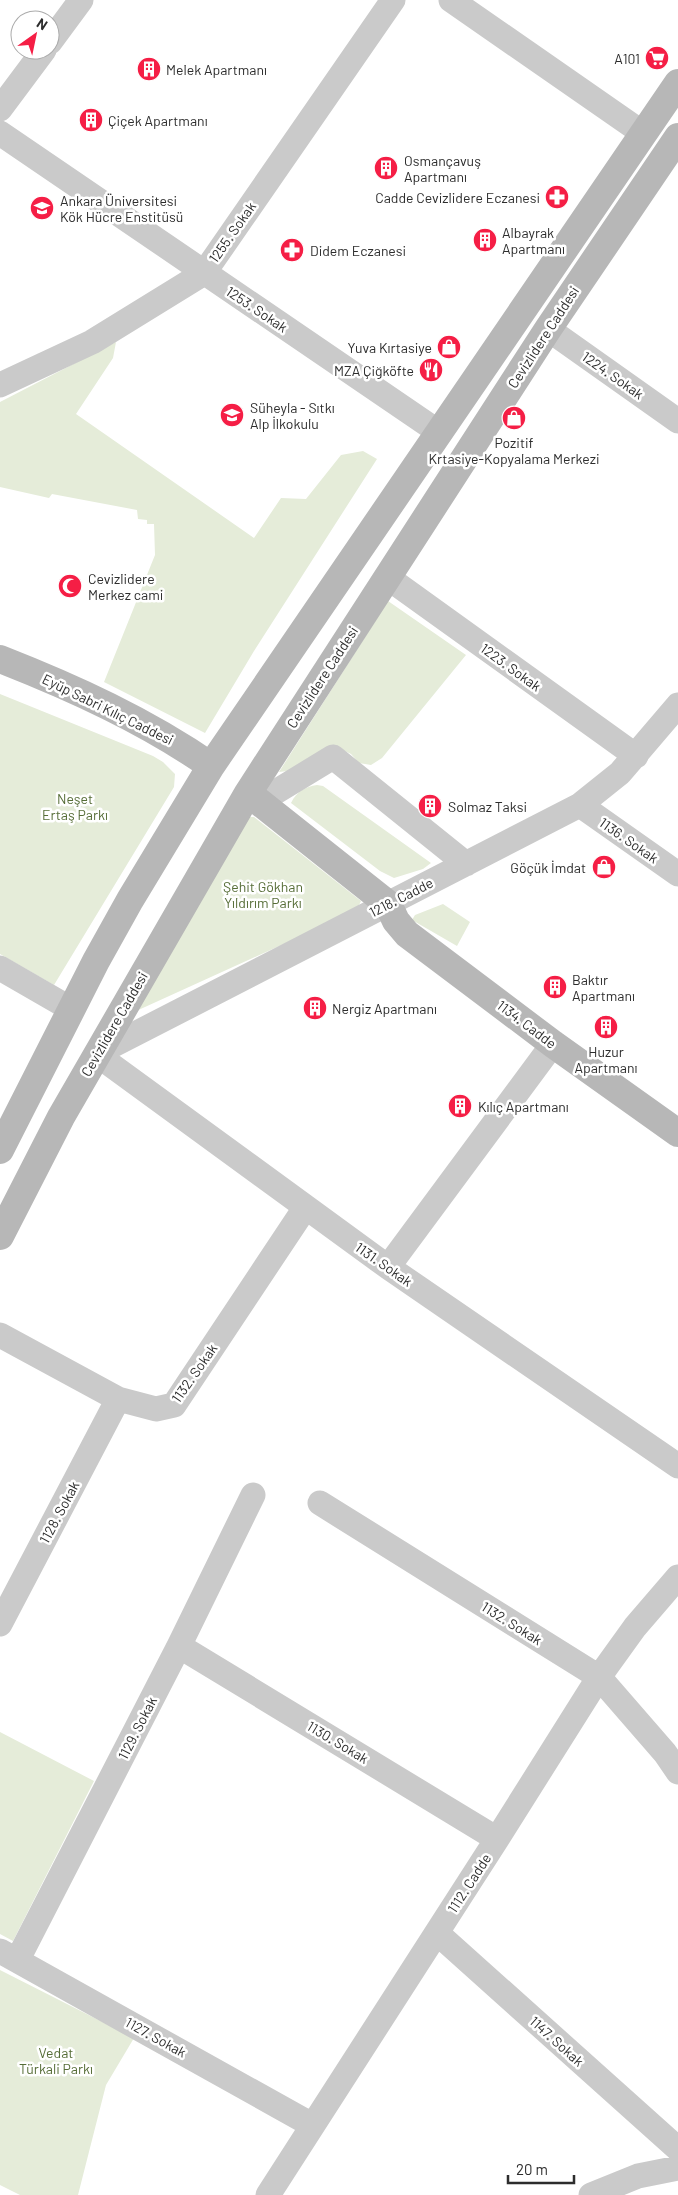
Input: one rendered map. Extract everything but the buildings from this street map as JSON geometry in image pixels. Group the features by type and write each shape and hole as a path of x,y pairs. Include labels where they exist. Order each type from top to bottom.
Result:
{"main road":[{"path":"0,1150 71,1008 130,900 212,766 678,83"},
{"name":"Cevizlidere Caddesi","path":"0,1236 60,1117 96,1054 387,577 548,330 678,138"},
{"name":"Eyüp Sabri Kılıç Caddesi","path":"0,659 48,679 137,721 180,745 212,766"},
{"path":"253,797 388,904"},
{"name":"1134. Cadde","path":"388,904 396,921 407,934 553,1044 678,1133"}],"street":[{"path":"60,28 81,0"},
{"name":"1255. Sokak","path":"0,385 92,342 204,273 393,0"},
{"path":"452,0 644,134"},
{"path":"0,109 37,60"},
{"name":"1253. Sokak","path":"0,133 440,433"},
{"name":"1224. Sokak","path":"548,330 678,422"},
{"name":"1223. Sokak","path":"387,577 636,756"},
{"name":"1218. Cadde","path":"96,1054 580,806 636,756 678,705"},
{"path":"253,797 333,757 466,864"},
{"name":"1136. Sokak","path":"580,806 678,874"},
{"path":"0,968 71,1008"},
{"path":"388,1267 553,1044"},
{"name":"1131. Sokak","path":"96,1054 388,1267 678,1466"},
{"name":"1132. Sokak","path":"0,1335 118,1399 156,1410 174,1405 305,1208"},
{"name":"1128. Sokak","path":"0,1624 118,1399"},
{"name":"1129. Sokak","path":"9,1955 179,1646 253,1495"},
{"name":"1132. Sokak","path":"320,1503 599,1677 665,1753 678,1772"},
{"name":"1112. Cadde","path":"268,2195 599,1677 635,1627 678,1577"},
{"name":"1130. Sokak","path":"179,1646 497,1839"},
{"name":"1147. Sokak","path":"437,1933 678,2149"},
{"name":"1127. Sokak","path":"9,1955 312,2125"},
{"path":"591,2195 638,2176 678,2168"}],"green space":[{"path":"116,342 113,358 76,414 254,538 281,498 306,499 341,455 363,451 377,459 254,651 205,733 104,682 155,555 154,524 147,524 147,520 138,519 137,510 52,494 49,498 0,487 0,402"},
{"path":"388,601 466,655 382,758 371,765 359,763 351,754 334,746 297,770 279,772"},
{"name":"Neşet Ertaş Parkı","path":"0,694 153,756 163,762 175,774 174,787 54,985 0,954"},
{"path":"317,785 323,786 431,863 423,869 394,878 380,871 291,803 302,790"},
{"name":"Şehit Gökhan Yıldırım Parkı","path":"248,817 254,817 361,901 356,911 134,1012"},
{"path":"443,904 470,922 457,946 412,920 415,915"},
{"path":"0,1732 94,1781 13,1941 0,1934"},
{"name":"Vedat Türkali Parkı","path":"0,1970 134,2038 106,2085 78,2195 20,2195 0,2185"}],"place":[{"name":"A101","path":"657,58"},
{"name":"Melek Apartmanı","path":"149,69"},
{"name":"Çiçek Apartmanı","path":"91,120"},
{"name":"Osmançavuş Apartmanı","path":"386,168"},
{"name":"Cadde Cevizlidere Eczanesi","path":"557,197"},
{"name":"Ankara Üniversitesi Kök Hücre Enstitüsü","path":"42,208"},
{"name":"Albayrak Apartmanı","path":"485,240"},
{"name":"Didem Eczanesi","path":"292,250"},
{"name":"Yuva Kırtasiye","path":"449,347"},
{"name":"MZA Çiğköfte","path":"431,370"},
{"name":"Süheyla - Sıtkı Alp İlkokulu","path":"232,415"},
{"name":"Pozitif Krtasiye-Kopyalama Merkezi","path":"514,418"},
{"name":"Cevizlidere Merkez cami","path":"70,586"},
{"name":"Solmaz Taksi","path":"430,806"},
{"name":"Göçük İmdat","path":"604,867"},
{"name":"Baktır Apartmanı","path":"555,987"},
{"name":"Nergiz Apartmanı","path":"315,1008"},
{"name":"Huzur Apartmanı","path":"606,1027"},
{"name":"Kılıç Apartmanı","path":"460,1106"}]}
